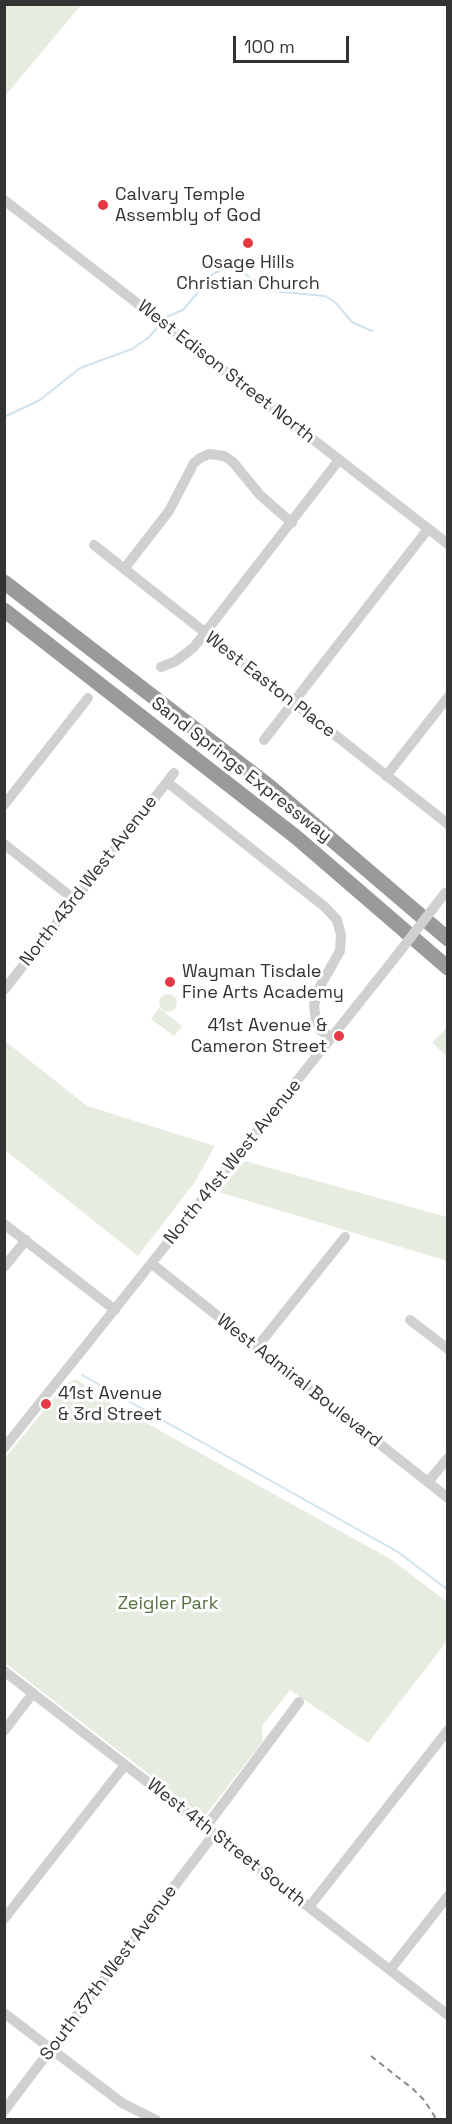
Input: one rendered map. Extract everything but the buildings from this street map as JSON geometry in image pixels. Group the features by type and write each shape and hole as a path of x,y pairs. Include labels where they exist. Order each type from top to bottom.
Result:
{"highway":[{"name":"Sand Springs Expressway","path":"4,582 269,786 447,939"},
{"name":"Sand Springs Expressway","path":"4,610 296,837 447,968"}],"street":[{"name":"West Edison Street North","path":"4,200 447,544"},
{"path":"124,569 169,511 194,463 204,456 214,454 224,456 232,462 260,495 292,523"},
{"path":"161,668 188,652 205,633 339,460"},
{"path":"264,740 428,529"},
{"name":"West Easton Place","path":"94,544 447,824"},
{"path":"4,805 88,698"},
{"path":"386,776 447,698"},
{"name":"North 43rd West Avenue","path":"4,990 171,777 326,907 337,921 341,935 340,951 319,988 314,1005 316,1021 321,1030 332,1038"},
{"path":"4,844 75,900"},
{"name":"North 41st West Avenue","path":"7,1441 152,1264 446,892"},
{"path":"4,1224 115,1310"},
{"path":"257,1347 345,1237"},
{"path":"4,1268 26,1240"},
{"name":"West Admiral Boulevard","path":"152,1264 447,1498"},
{"path":"410,1320 447,1349"},
{"path":"428,1482 447,1458"},
{"name":"West 4th Street South","path":"4,1671 447,2015"},
{"path":"4,1731 33,1693"},
{"name":"South 37th West Avenue","path":"4,2111 210,1831 299,1702"},
{"path":"309,1907 447,1730"},
{"path":"4,1919 125,1765"},
{"path":"390,1970 447,1896"},
{"path":"4,2013 122,2103 156,2120"}],"green space":[{"path":"4,5 81,5 5,96"},
{"path":"168,994 174,997 177,1003 174,1009 168,1012 162,1009 159,1003 162,997"},
{"path":"159,1008 182,1026 174,1036 151,1019"},
{"path":"447,1028 447,1057 432,1042"},
{"path":"5,1041 87,1106 215,1146 194,1183 138,1256 5,1150"},
{"path":"245,1161 447,1217 447,1261 219,1192"},
{"name":"Zeigler Park","path":"77,1379 96,1395 392,1560 447,1602 447,1641 368,1743 290,1690 262,1726 263,1741 204,1817 5,1663 5,1458 65,1384"}],"waterway":[{"path":"166,317 183,310 213,274 228,267 238,268 272,291 325,296 336,303 352,322 372,331"},
{"path":"4,417 40,400 80,368 132,349 148,338 158,327"},
{"path":"82,1375 398,1552 448,1590"}],"railway":[{"path":"371,2056 413,2089 424,2100 437,2120"}],"place":[{"name":"Calvary Temple Assembly of God","path":"103,205"},
{"name":"Osage Hills Christian Church","path":"248,243"},
{"name":"Wayman Tisdale Fine Arts Academy","path":"170,982"},
{"name":"41st Avenue & Cameron Street","path":"339,1036"},
{"name":"41st Avenue & 3rd Street","path":"46,1404"}]}
